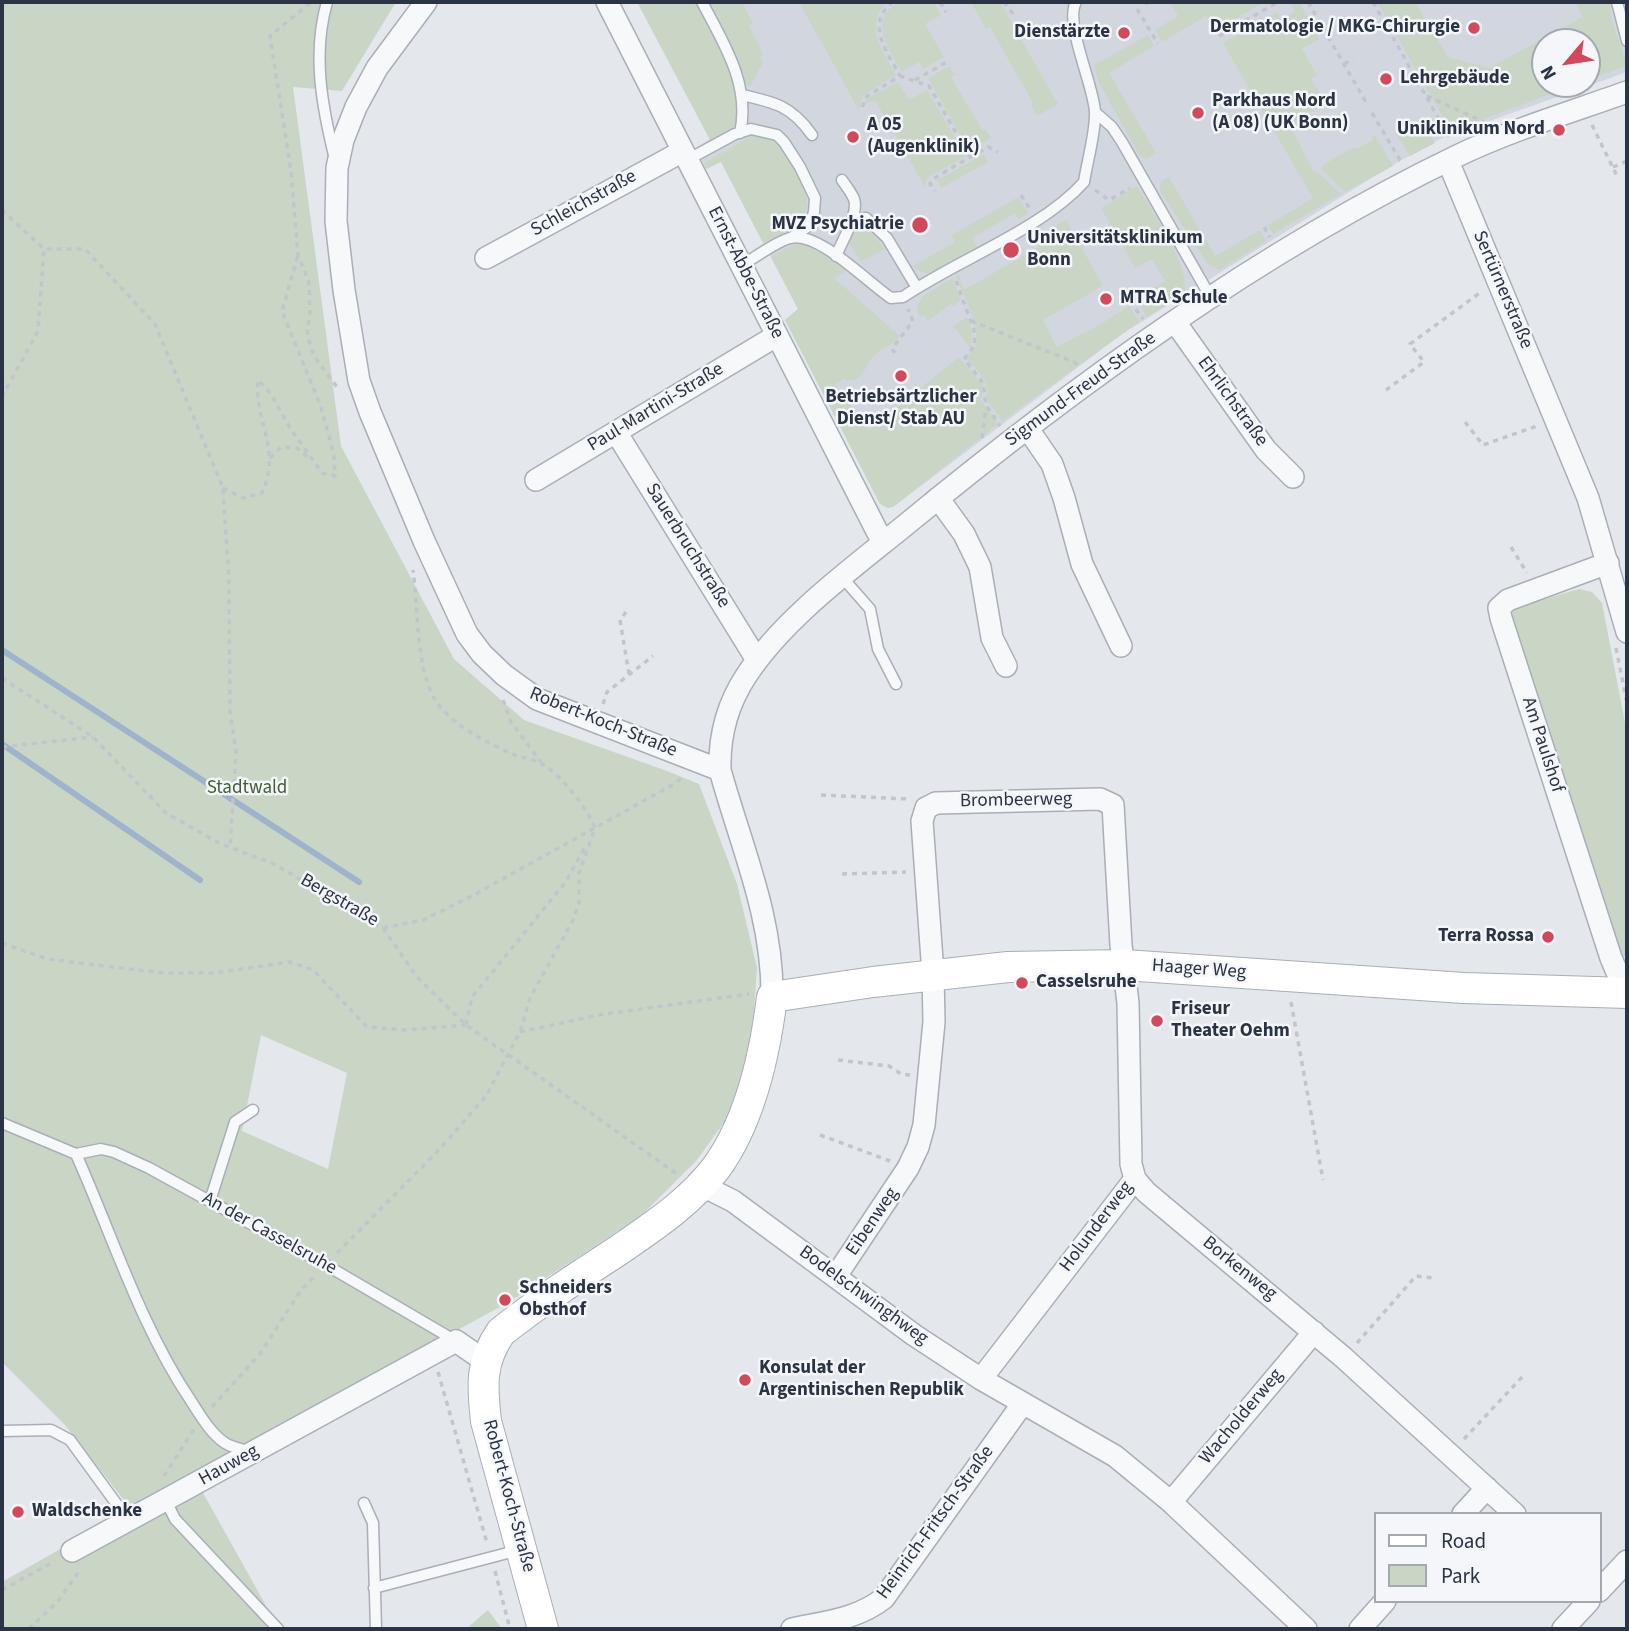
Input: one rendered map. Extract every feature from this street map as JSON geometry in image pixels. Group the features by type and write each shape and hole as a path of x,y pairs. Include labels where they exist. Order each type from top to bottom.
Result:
{"street":[{"name":"Robert-Koch-Straße","path":"426,2 377,68 356,107 343,140 337,168 338,235 344,290 363,392 424,541 467,634 481,654 504,676 537,699 720,770 764,916 772,958 772,997 767,1040 755,1086 717,1166 682,1204 501,1332 485,1362 486,1421 543,1629"},
{"name":"Ernst-Abbe-Straße","path":"607,2 883,543"},
{"name":"Sigmund-Freud-Straße","path":"720,770 719,750 728,711 757,660 779,635 842,577 938,498 1130,351 1302,241 1418,176 1454,158 1627,92"},
{"name":"Schleichstraße","path":"486,258 685,156"},
{"name":"Sertürnerstraße","path":"1454,158 1588,498 1627,632"},
{"name":"Ehrlichstraße","path":"1175,322 1266,450 1293,477"},
{"name":"Paul-Martini-Straße","path":"536,480 776,336"},
{"name":"Sauerbruchstraße","path":"616,432 757,660"},
{"path":"1020,435 1052,464 1082,564 1121,646"},
{"path":"938,498 964,534 980,566 992,638 1006,666"},
{"name":"Am Paulshof","path":"1608,563 1508,600 1499,608 1611,958 1626,993"},
{"name":"Brombeerweg","path":"926,808 936,803 1100,799 1112,805 1124,965"},
{"path":"926,808 922,821 933,974"},
{"name":"Haager Weg","path":"772,997 933,974 1008,967 1124,965 1464,988 1626,993"},
{"name":"Holunderweg","path":"981,1379 1135,1179 1131,1164 1128,1003 1124,965"},
{"name":"Eibenweg","path":"836,1276 908,1168 918,1147 924,1125 930,1076 934,1022 933,974"},
{"name":"Borkenweg","path":"1135,1179 1146,1192 1344,1358 1513,1512"},
{"name":"Bodelschwinghweg","path":"701,1185 733,1201 915,1335 981,1379 1115,1456 1171,1502 1306,1629"},
{"name":"Wacholderweg","path":"1171,1502 1314,1332"},
{"path":"456,1341 485,1362"},
{"name":"Hauweg","path":"77,1559 129,1521 456,1341"},
{"name":"Heinrich-Fritsch-Straße","path":"792,1629 852,1616 869,1610 884,1598 1023,1403"},
{"path":"1465,1512 1487,1488"},
{"path":"1601,1589 1627,1561"},
{"path":"1360,1629 1383,1603"},
{"path":"1563,1629 1587,1603"}],"lane":[{"path":"327,2 321,21 319,76 326,124 337,168"},
{"path":"702,2 733,65 742,95 740,133"},
{"path":"791,238 808,240 836,256 891,298 903,297 1036,220 1077,190 1084,182 1096,112 1074,26 1073,6 1076,2"},
{"path":"1621,5 1627,41"},
{"path":"742,95 774,102 785,108 804,124 812,135"},
{"path":"1096,112 1112,127 1122,142 1211,298"},
{"path":"685,156 751,130 776,135 785,142 812,188 815,198 810,225 742,265"},
{"path":"836,256 854,219 855,202 842,180"},
{"path":"854,219 866,218 887,237 917,288"},
{"path":"842,577 870,609 878,649 897,684"},
{"path":"210,1200 234,1122 253,1110"},
{"name":"An der Casselsruhe","path":"2,1123 76,1154 90,1149 114,1152 210,1200 456,1341"},
{"path":"76,1154 149,1329 178,1382 201,1418 225,1443 253,1453"},
{"path":"2,1431 51,1430 70,1440 129,1521"},
{"path":"166,1501 175,1519 278,1629"},
{"path":"364,1503 373,1523 376,1629"},
{"path":"374,1588 522,1550"}],"path":[{"path":"311,2 270,36 291,171 298,256 309,282 310,316 307,330 311,349 318,362 341,392"},
{"path":"893,2 885,7 880,17 879,37 900,76 929,86 970,158"},
{"path":"940,2 946,12"},
{"path":"1004,2 1013,14"},
{"path":"1219,36 1278,2"},
{"path":"1308,2 1367,104"},
{"path":"1373,2 1426,95 1454,158"},
{"path":"1137,9 1158,44"},
{"path":"1344,64 1353,59"},
{"path":"914,80 947,62"},
{"path":"862,107 867,96 900,76"},
{"path":"1426,95 1494,127"},
{"path":"1372,113 1400,160 1411,163 1418,176"},
{"path":"1589,120 1617,176"},
{"path":"935,191 930,184 933,179 988,147 998,152"},
{"path":"1613,167 1627,161"},
{"path":"1084,182 1109,200 1128,190"},
{"path":"2,209 44,249 85,249 155,324 223,488 229,580 230,712 236,751 230,848"},
{"path":"2,397 38,331 44,249"},
{"path":"223,488 243,498 262,494 270,475 270,460 257,391 258,380 271,394 290,428 322,473 335,476 334,455 321,407 282,311 298,256"},
{"path":"952,270 971,321 975,345 963,355 964,359 983,383 986,405 1020,435"},
{"name":"Sertürnerstraße","path":"1386,390 1424,362 1410,344 1488,287"},
{"path":"895,353 892,349 913,321 903,297"},
{"path":"971,321 1074,362 1094,379"},
{"path":"1465,422 1483,445 1556,420"},
{"path":"270,460 281,447 297,448 314,462"},
{"path":"1511,547 1538,589"},
{"path":"626,612 620,620 629,674"},
{"path":"595,722 607,692 653,656"},
{"path":"504,676 502,698 511,722 542,764"},
{"name":"Bergstraße","path":"2,678 93,737 166,813 230,848 274,864 383,928 423,920 595,828 682,779 690,759"},
{"path":"2,747 93,737"},
{"path":"821,795 915,800 926,808"},
{"path":"466,1024 472,997 565,883 595,828"},
{"path":"166,1501 158,1485 201,1418 252,1363 301,1290 486,1096 520,1032 530,998 573,920 579,903 579,873 595,828"},
{"path":"842,874 926,872"},
{"path":"383,928 417,976 466,1024 684,1180 701,1185"},
{"path":"2,943 47,959 162,974 214,973 290,962 313,970 368,1027 405,1030 466,1024"},
{"path":"1286,976 1323,1180"},
{"path":"520,1032 641,1008 758,993 772,997"},
{"path":"838,1060 889,1066 901,1074 930,1076"},
{"name":"Eibenweg","path":"820,1135 866,1150 908,1168"},
{"path":"1344,1358 1416,1276 1433,1278"},
{"path":"433,1353 510,1629"},
{"path":"1451,1454 1524,1375"},
{"path":"2,1590 77,1559"},
{"path":"29,1629 58,1601 77,1559"}],"shaded area":[{"name":"Universitätsklinikum Bonn","path":"640,2 1627,2 1627,72 1601,81 1601,28 1531,28 1531,98 1554,98 1442,138 1389,167 1122,334 897,504 888,508 880,504 785,320 798,309 721,162 706,169 696,148 710,139"}],"green space":[{"name":"Stadtwald","path":"2,2 396,2 342,91 293,87 341,446 454,659 524,720 699,784 737,884 757,968 753,1026 743,1070 728,1117 697,1160 640,1217 507,1303 193,1475 279,1629 2,1629 2,1582 131,1509 65,1425 2,1362","holes":["261,1035 347,1073 328,1169 242,1131"]},
{"path":"637,2 697,2 734,82 738,114 729,131 710,140"},
{"path":"707,2 741,2 753,23 749,26 763,54 760,57 763,62 750,87 743,81 734,53"},
{"path":"799,2 887,2 876,20 876,29 881,47 896,75 863,95 859,110"},
{"path":"899,2 933,2 941,15 925,24 944,57 923,69 919,62 902,72 883,35 884,17 889,9"},
{"path":"971,2 1000,2 1058,104 1037,116 1031,105 1033,103 990,27 986,29"},
{"path":"1170,2 1264,2 1215,30 1206,16 1162,42 1155,30 1178,16"},
{"path":"1297,2 1319,39 1302,49 1317,75 1311,79 1323,99 1317,103 1319,107 1289,124 1314,172 1317,171 1341,194 1273,234 1267,226 1313,198 1223,43 1277,12 1281,19 1295,12 1292,5"},
{"path":"1377,2 1415,2 1448,57 1489,68 1531,45 1531,98 1539,98 1451,131"},
{"path":"1575,2 1610,2 1611,18 1627,66 1601,75 1601,28 1563,28 1583,17"},
{"path":"1148,35 1154,46 1109,73 1156,153 1147,159 1140,156 1098,81 1094,65"},
{"path":"949,66 955,75 951,77 982,130 985,129 991,138 969,151 928,78"},
{"path":"898,82 909,100 927,90 966,156 927,178 925,187 875,100 865,104 866,99"},
{"path":"1422,119 1435,143 1410,156 1396,134"},
{"path":"1375,135 1393,166 1345,192 1321,169 1323,165 1354,147 1356,149 1373,140"},
{"path":"752,136 771,139 783,149 800,177 807,198 807,208 800,221 763,243 721,162 706,169 704,163"},
{"path":"984,154 988,162 941,188 937,180"},
{"path":"1169,177 1215,256 1260,230 1266,241 1219,270 1207,263 1160,191 1161,181"},
{"path":"1137,186 1176,252 1185,294 1147,317 1136,298 1165,281 1152,259 1135,268 1101,208"},
{"path":"1018,197 1028,213 1019,219 1015,213 972,238 978,248 955,264 929,273 913,266 955,242 952,235"},
{"path":"1066,220 1103,286 1043,320 1057,347 1129,306 1139,322 1002,421 986,398 984,380 965,358 974,348 977,337 956,276 959,275 964,290 1039,247 1037,236"},
{"path":"860,229 871,232 885,249 861,262 850,244 851,233"},
{"path":"803,243 849,269 834,278 900,336 873,357 859,377 849,381 843,379 835,385 869,430 959,357 981,383 981,400 998,424 893,507 880,504 785,320 798,309 771,257 792,245"},
{"path":"952,278 961,300 928,321 923,314 920,317 917,308 922,297"},
{"path":"967,317 972,331 971,349 953,326"},
{"path":"1579,589 1592,592 1602,603 1627,733 1627,955 1620,958 1510,615 1518,607"},
{"path":"488,1610 502,1629 466,1629"}],"waterway":[{"path":"2,650 359,882"},
{"path":"2,744 200,880"}],"place":[{"name":"Dermatologie / MKG-Chirurgie","path":"1474,28"},
{"name":"Dienstärzte","path":"1124,33"},
{"name":"Lehrgebäude","path":"1386,79"},
{"name":"Parkhaus Nord (A 08) (UK Bonn)","path":"1198,113"},
{"name":"Uniklinikum Nord","path":"1559,130"},
{"name":"A 05 (Augenklinik)","path":"853,137"},
{"name":"MVZ Psychiatrie","path":"920,225"},
{"name":"Universitätsklinikum Bonn","path":"1011,250"},
{"name":"MTRA Schule","path":"1106,299"},
{"name":"Betriebsärtzlicher Dienst/ Stab AU","path":"901,376"},
{"name":"Terra Rossa","path":"1548,937"},
{"name":"Casselsruhe","path":"1022,983"},
{"name":"Friseur Theater Oehm","path":"1157,1021"},
{"name":"Schneiders Obsthof","path":"505,1300"},
{"name":"Konsulat der Argentinischen Republik","path":"745,1380"},
{"name":"Waldschenke","path":"18,1512"}]}
